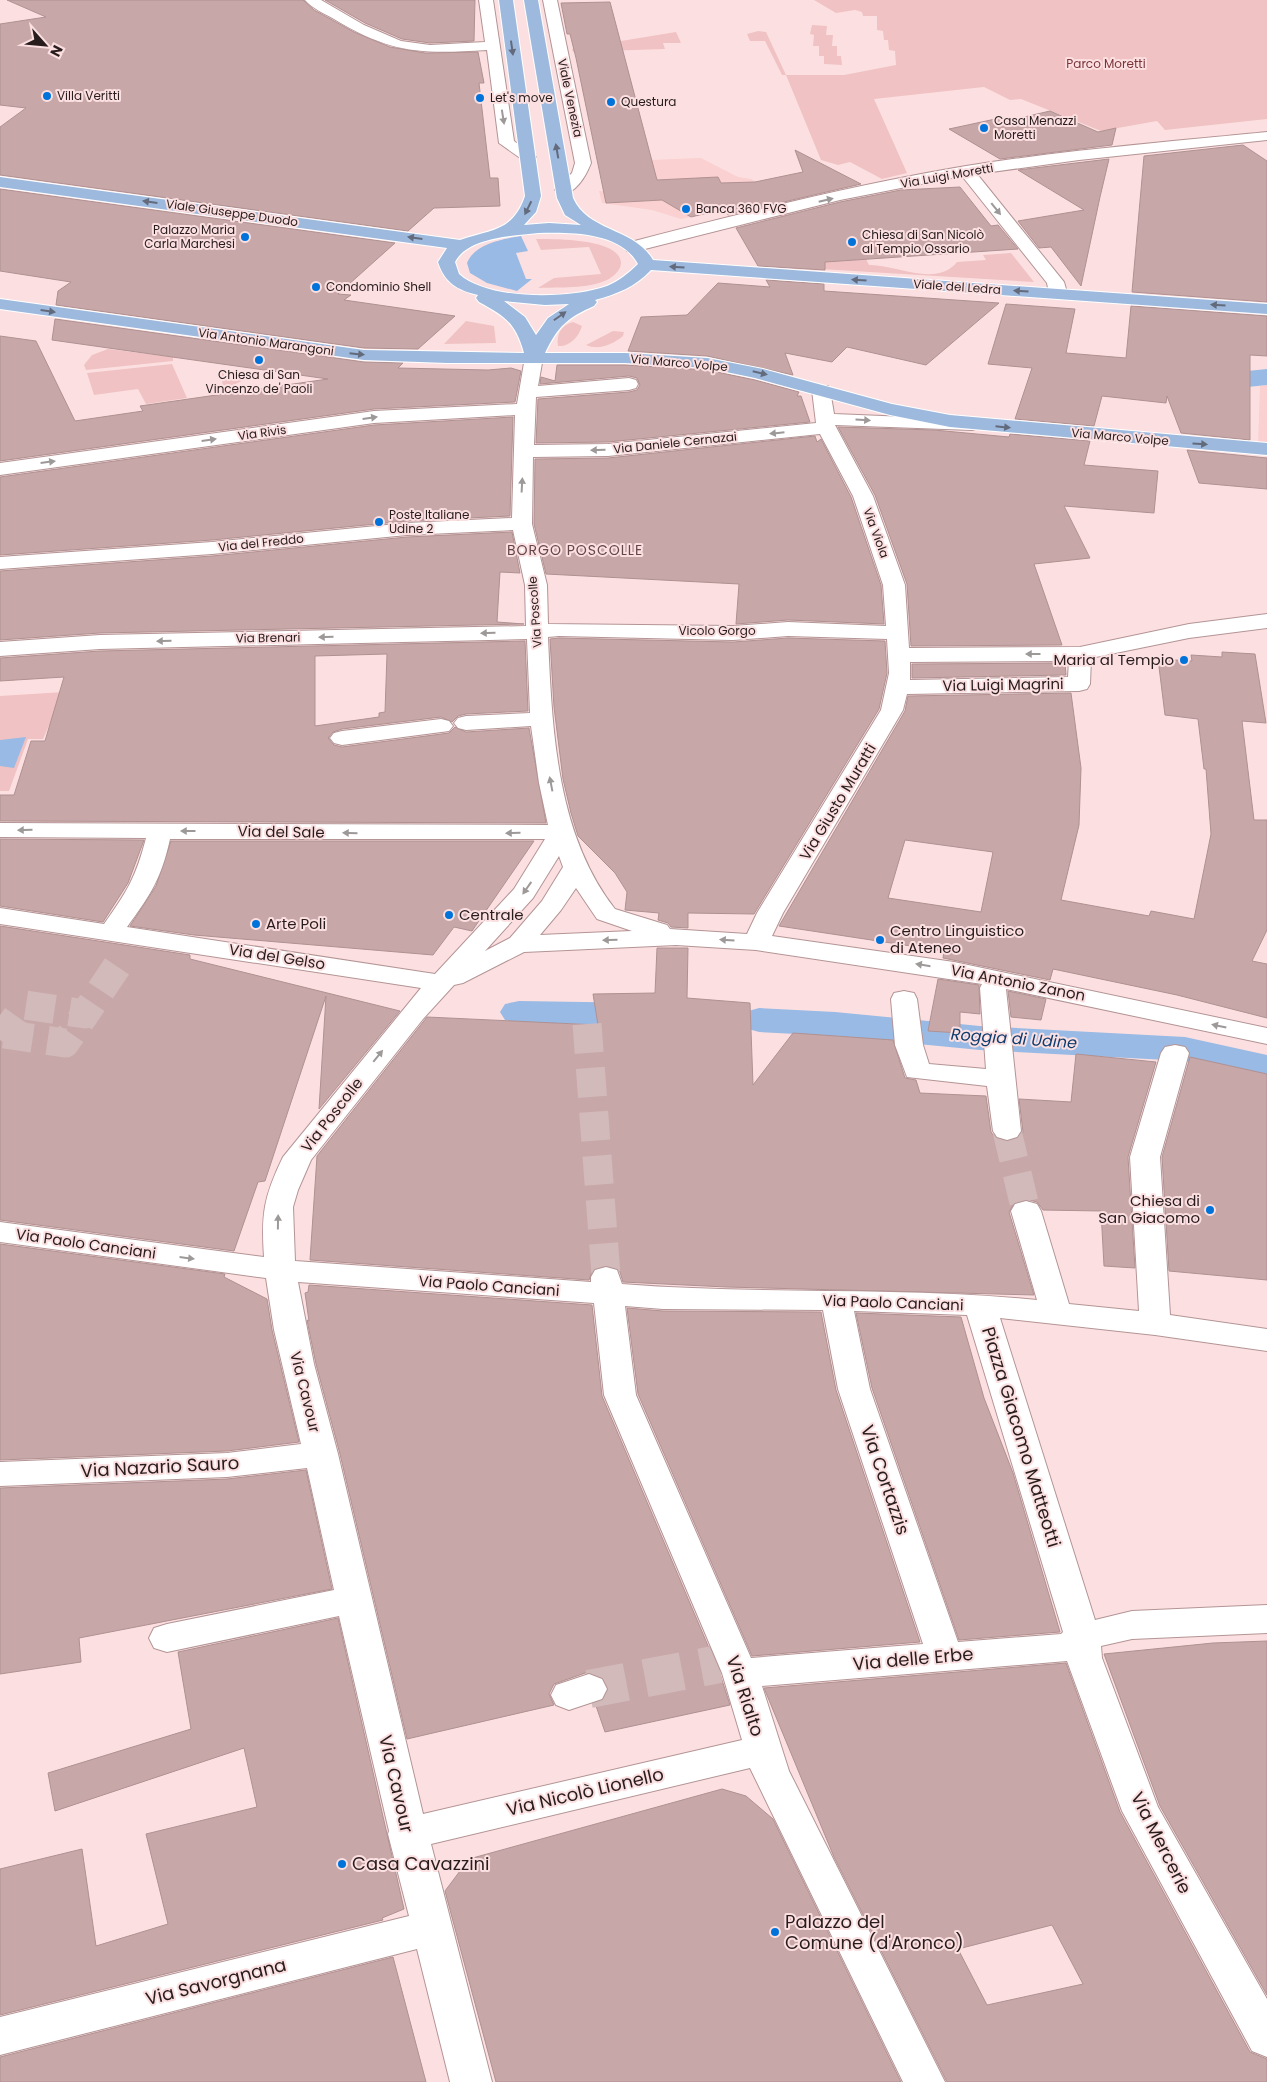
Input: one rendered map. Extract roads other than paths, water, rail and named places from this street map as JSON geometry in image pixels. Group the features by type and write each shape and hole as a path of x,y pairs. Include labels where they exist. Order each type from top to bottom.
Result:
{"main road":[{"path":"506,0 533,196 528,212 510,230"},
{"name":"Viale Venezia","path":"530,0 565,198 571,212 597,229 626,243"},
{"name":"Viale Giuseppe Duodo","path":"0,182 463,244"},
{"path":"570,228 599,233 626,243 641,253 646,265 637,277 557,317 547,328 534,357 526,327 518,319 451,275 447,264 449,256 463,244 510,230 570,228"},
{"name":"Viale del Ledra","path":"646,265 1267,309"},
{"path":"460,282 489,294 541,300 587,296 620,286"},
{"name":"Via Antonio Marangoni","path":"0,304 364,355 447,358 534,357"},
{"name":"Via Marco Volpe","path":"534,357 634,358 707,363 757,372 916,415 974,424 1267,449"}],"street":[{"path":"312,0 356,26 403,46 419,48 492,46"},
{"path":"486,0 507,143 528,157"},
{"name":"Viale Venezia","path":"550,0 583,163 579,175 564,190"},
{"name":"Via Luigi Moretti","path":"626,243 966,171 1072,157 1267,136"},
{"path":"966,171 1055,282 1057,289 1053,293"},
{"name":"Via Poscolle","path":"534,357 526,401 522,524 536,585 542,719 551,783 562,832 576,868 606,914 676,937"},
{"path":"526,401 629,384"},
{"path":"821,390 825,423"},
{"name":"Via Rivis","path":"0,469 374,417 526,401"},
{"name":"Via Marco Volpe","path":"825,423 974,424"},
{"name":"Via Daniele Cernazai","path":"524,451 608,450 825,423"},
{"name":"Via Viola","path":"825,423 859,490 894,585 899,644"},
{"name":"Via del Freddo","path":"0,563 212,548 407,529 522,524"},
{"name":"Via Luigi Magrini","path":"899,644 1080,654 1189,631 1267,621"},
{"name":"Vicolo Gorgo","path":"537,632 559,628 732,633 788,629 899,644"},
{"name":"Via Brenari","path":"0,650 100,642 537,632"},
{"name":"Via Giusto Muratti","path":"756,942 770,913 892,710 900,673 899,644"},
{"name":"Via Luigi Magrini","path":"897,687 1079,684 1080,654"},
{"path":"466,723 542,719"},
{"path":"342,738 441,726"},
{"name":"Via del Sale","path":"0,830 394,833 562,832"},
{"path":"112,932 140,892 151,867 160,831"},
{"name":"Via Poscolle","path":"281,1270 277,1223 279,1203 287,1179 298,1157 410,1017 524,893 562,832"},
{"path":"442,983 519,944 552,905 576,868"},
{"name":"Via del Gelso","path":"0,916 442,983"},
{"path":"519,944 676,937"},
{"name":"Via Antonio Zanon","path":"676,937 756,942 954,970 1267,1036"},
{"path":"993,988 1007,1132"},
{"path":"906,1022 917,1071 999,1052"},
{"path":"1155,1324 1145,1158 1175,1053"},
{"path":"1026,1210 1056,1313"},
{"name":"Via Paolo Canciani","path":"0,1232 281,1270 607,1285 663,1298 836,1300 980,1306"},
{"name":"Via Cavour","path":"281,1270 291,1337 320,1454 407,1834 471,2082"},
{"name":"Via Rialto","path":"607,1285 620,1395 731,1666 774,1780 924,2082"},
{"name":"Via Cortazzis","path":"836,1300 854,1389 945,1657"},
{"name":"Piazza Giacomo Matteotti","path":"1082,1637 980,1306 1155,1324 1267,1340"},
{"name":"Via Nazario Sauro","path":"0,1474 227,1465 320,1454"},
{"path":"167,1638 353,1600"},
{"path":"1082,1637 1132,1625 1267,1619"},
{"name":"Via delle Erbe","path":"731,1666 945,1657 1070,1647 1082,1637"},
{"name":"Via Mercerie","path":"1082,1637 1084,1658 1141,1811 1267,2038"},
{"name":"Via Nicolò Lionello","path":"407,1834 763,1750"},
{"name":"Via Savorgnana","path":"0,2036 432,1928"}],"water":[{"path":"521,236 528,251 516,253 526,279 532,279 517,291 487,283 470,273 467,263 476,251 490,243"},
{"path":"26,737 14,768 0,766 0,740"}],"waterway":[{"path":"1198,384 1267,377"},
{"name":"Roggia di Udine","path":"519,1012 649,1014"},
{"name":"Roggia di Udine","path":"759,1020 835,1024 980,1038 1185,1049 1267,1067"}],"tunnel":[{"path":"85,1014 122,959"},
{"path":"4,1034 25,1005 85,1014"},
{"path":"4,1034 65,1043 85,1014"},
{"path":"587,1024 606,1275"},
{"path":"0,1040 4,1034"},
{"path":"1007,1131 1026,1211"},
{"path":"589,1689 719,1664"}],"place":[{"name":"Villa Veritti","path":"47,96"},
{"name":"Let's move","path":"480,98"},
{"name":"Questura","path":"611,102"},
{"name":"Casa Menazzi Moretti","path":"984,128"},
{"name":"Banca 360 FVG","path":"686,209"},
{"name":"Palazzo Maria Carla Marchesi","path":"245,237"},
{"name":"Chiesa di San Nicolò al Tempio Ossario","path":"852,242"},
{"name":"Condominio Shell","path":"316,287"},
{"name":"Chiesa di San Vincenzo de' Paoli","path":"259,360"},
{"name":"Poste Italiane Udine 2","path":"379,522"},
{"name":"Maria al Tempio","path":"1184,660"},
{"name":"Centrale","path":"449,915"},
{"name":"Arte Poli","path":"256,924"},
{"name":"Centro Linguistico di Ateneo","path":"880,940"},
{"name":"Chiesa di San Giacomo","path":"1210,1210"},
{"name":"Casa Cavazzini","path":"342,1864"},
{"name":"Palazzo del Comune (d'Aronco)","path":"775,1932"}],"district":[{"name":"BORGO POSCOLLE","path":"575,550"}],"park label":[{"name":"Parco Moretti","path":"1106,64"}]}
